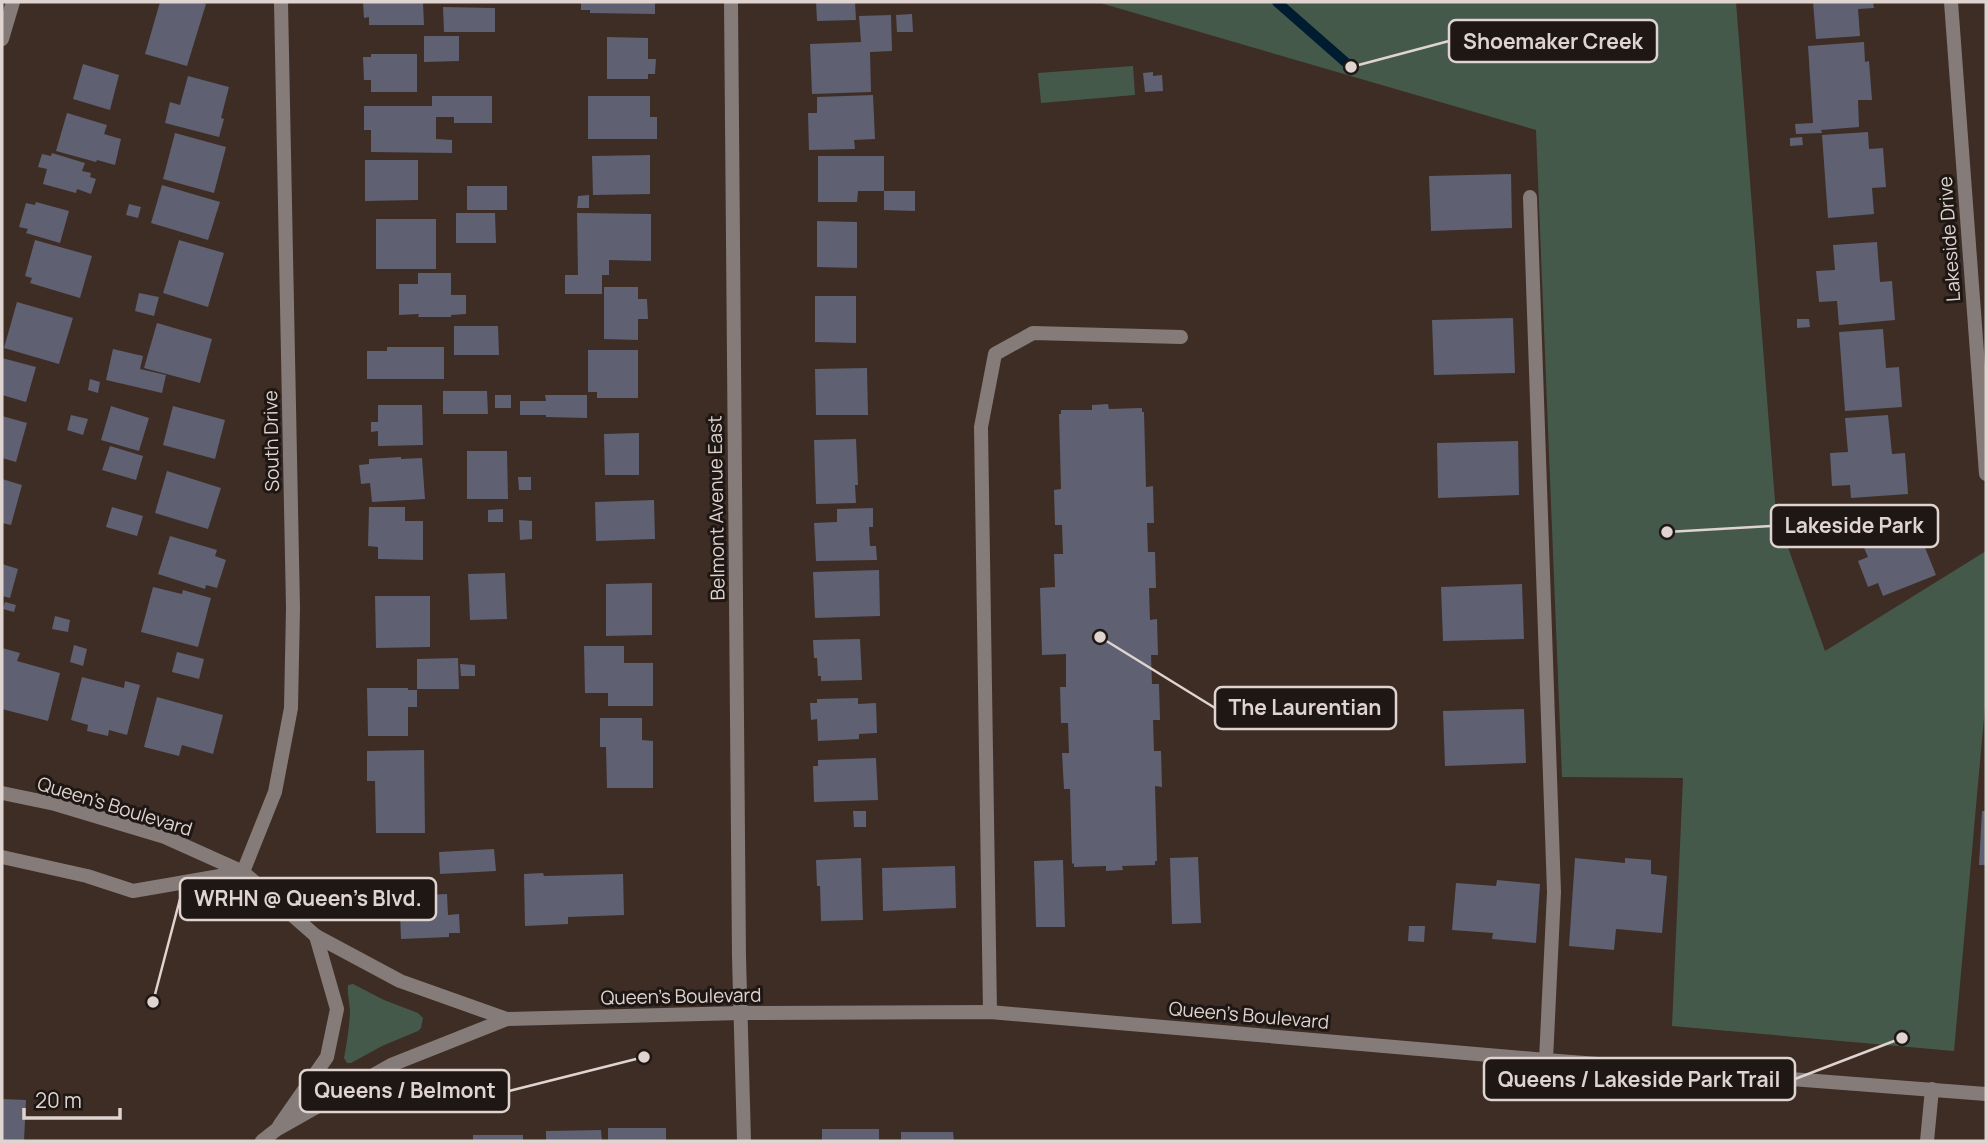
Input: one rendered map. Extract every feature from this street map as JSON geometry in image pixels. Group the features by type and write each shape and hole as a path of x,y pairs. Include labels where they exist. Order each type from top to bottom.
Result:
{"street":[{"path":"2,39 13,2"},
{"name":"South Drive","path":"243,872 275,792 291,708 293,608 281,2"},
{"name":"Belmont Avenue East","path":"731,2 744,1141"},
{"name":"Lakeside Drive","path":"1951,2 1986,474"},
{"path":"1530,197 1554,892 1546,1060"},
{"path":"990,1012 981,427 995,354 1033,333 1181,337"},
{"name":"Queen's Boulevard","path":"2,793 55,804 165,837 243,872 316,936 400,981 506,1019"},
{"path":"2,857 87,876 132,891 243,872"},
{"name":"Queen's Boulevard","path":"276,1130 327,1057 337,1009 316,936"},
{"name":"Queen's Boulevard","path":"262,1141 276,1130 391,1065 506,1019 741,1013 990,1012 1546,1060 1986,1094"},
{"path":"1927,1141 1932,1089"}],"green space":[{"path":"1097,2 1736,2 1776,514 1825,651 1986,551 1986,695 1954,1051 1672,1026 1683,778 1562,777 1536,130"},
{"path":"1133,66 1135,95 1041,103 1038,73"},
{"path":"353,984 418,1013 423,1018 421,1028 347,1063 344,1058 350,1013 348,985"}],"building":[{"path":"160,2 206,4 187,66 145,54"},
{"path":"363,2 423,2 424,25 369,25 369,17 364,18"},
{"path":"581,2 655,2 655,14 590,13 590,10 581,10"},
{"path":"816,2 855,2 856,20 817,21"},
{"path":"1813,2 1873,2 1874,8 1858,9 1860,36 1816,39"},
{"path":"443,7 495,8 495,32 444,32"},
{"path":"912,14 913,32 897,32 896,15"},
{"path":"891,15 892,51 870,52 871,92 812,94 810,44 861,42 859,16"},
{"path":"424,36 459,36 459,61 424,62"},
{"path":"607,37 648,38 648,59 656,59 655,74 648,74 648,79 607,79"},
{"path":"1864,42 1865,62 1869,61 1872,100 1858,100 1859,127 1796,134 1795,124 1813,123 1808,46"},
{"path":"371,54 417,54 417,92 371,92 371,80 364,80 363,57 371,57"},
{"path":"83,64 119,75 110,110 73,99"},
{"path":"1153,72 1153,76 1162,75 1163,91 1145,92 1143,73"},
{"path":"188,76 229,87 219,137 165,123 170,102 180,105"},
{"path":"873,95 875,139 854,140 855,149 809,150 808,113 817,113 817,97"},
{"path":"432,96 492,96 492,123 454,123 454,117 436,117 436,139 452,140 452,153 371,152 371,130 364,130 364,106 432,106"},
{"path":"588,96 650,96 650,117 657,117 657,139 588,139"},
{"path":"67,113 107,125 104,134 121,139 115,165 56,151"},
{"path":"1868,132 1869,149 1883,148 1886,187 1872,188 1874,214 1828,218 1822,135"},
{"path":"175,133 226,147 214,193 163,179"},
{"path":"1802,137 1803,145 1790,146 1790,138"},
{"path":"52,153 85,163 82,171 91,173 90,177 96,179 91,194 43,184 47,169 38,167 42,154 51,156"},
{"path":"650,155 650,194 593,195 592,156"},
{"path":"818,156 884,156 884,191 858,191 857,202 818,202"},
{"path":"365,160 418,160 418,200 365,201"},
{"path":"1511,174 1512,228 1431,231 1429,176"},
{"path":"162,185 220,202 208,240 151,223"},
{"path":"467,186 507,186 507,210 467,210"},
{"path":"884,191 915,191 915,211 884,210"},
{"path":"589,195 589,208 577,208 578,196"},
{"path":"36,202 69,211 60,243 26,233 28,229 19,227 26,203 35,205"},
{"path":"129,204 141,207 138,218 126,215"},
{"path":"456,213 495,213 496,243 456,243"},
{"path":"577,213 651,214 651,261 609,260 609,275 602,275 602,294 565,294 565,275 578,275"},
{"path":"376,219 436,219 436,269 376,269"},
{"path":"817,221 857,222 857,268 817,267"},
{"path":"35,240 92,256 80,298 30,283 32,278 25,276"},
{"path":"179,240 224,253 208,307 163,293"},
{"path":"1877,242 1880,282 1892,281 1895,320 1839,325 1837,301 1819,302 1816,271 1835,270 1833,245"},
{"path":"418,273 451,273 451,295 466,295 466,314 451,317 399,315 399,284 418,284"},
{"path":"604,287 638,287 638,299 647,299 648,319 638,319 638,340 604,339"},
{"path":"139,293 159,297 154,316 135,311"},
{"path":"815,296 856,296 856,343 815,342"},
{"path":"17,302 73,318 59,364 4,348"},
{"path":"1513,318 1515,373 1434,375 1432,320"},
{"path":"1797,319 1809,319 1810,327 1797,328"},
{"path":"157,323 212,339 200,383 144,368"},
{"path":"454,326 498,326 499,355 454,355"},
{"path":"1883,329 1886,368 1899,367 1902,407 1845,411 1839,332"},
{"path":"387,347 444,347 444,379 367,379 367,351 387,351"},
{"path":"113,349 143,356 140,369 166,375 162,393 106,380"},
{"path":"588,350 638,350 638,398 597,398 597,392 588,392"},
{"path":"2,358 36,367 26,402 2,395"},
{"path":"867,368 868,415 816,415 815,369"},
{"path":"90,379 100,382 98,393 88,390"},
{"path":"443,391 487,391 488,414 443,414"},
{"path":"495,395 511,395 511,408 495,408"},
{"path":"545,395 587,395 587,418 520,415 520,401 546,401"},
{"path":"1108,404 1109,409 1142,408 1144,412 1146,487 1153,486 1154,523 1147,523 1148,552 1155,552 1156,588 1149,588 1150,620 1157,619 1158,655 1151,655 1152,684 1159,684 1160,720 1153,720 1154,751 1161,751 1162,787 1155,786 1155,865 1122,866 1123,870 1106,871 1106,866 1074,867 1074,863 1072,864 1070,789 1064,789 1062,753 1069,753 1068,723 1061,723 1060,687 1066,687 1066,654 1042,655 1040,588 1055,587 1054,554 1063,554 1062,525 1055,525 1054,490 1061,489 1059,414 1061,410 1092,410 1092,405"},
{"path":"378,405 422,405 423,445 378,446 378,431 371,432 371,422 378,422"},
{"path":"111,406 149,418 139,451 101,440"},
{"path":"173,406 225,420 215,459 163,445"},
{"path":"71,415 88,419 83,435 67,430"},
{"path":"1888,415 1892,454 1905,453 1908,494 1851,498 1850,485 1832,486 1830,453 1848,452 1845,418"},
{"path":"2,416 27,423 16,462 2,458"},
{"path":"639,433 639,475 605,475 604,434"},
{"path":"856,439 856,503 816,504 814,440"},
{"path":"1518,441 1519,495 1438,498 1437,443"},
{"path":"110,446 143,456 136,480 102,470"},
{"path":"467,451 507,451 508,499 467,499"},
{"path":"422,458 425,499 372,502 370,483 361,484 359,465 369,464 369,459"},
{"path":"167,471 221,488 208,529 155,513"},
{"path":"518,477 531,477 531,490 519,490"},
{"path":"2,479 22,485 11,525 2,523"},
{"path":"654,500 655,539 596,541 595,502"},
{"path":"112,507 143,516 137,536 106,527"},
{"path":"369,507 405,507 405,521 423,521 423,560 378,559 378,547 368,546"},
{"path":"1895,507 1908,540 1920,535 1936,575 1883,596 1878,583 1868,587 1858,561 1868,557 1854,524"},
{"path":"873,508 873,527 869,527 870,546 876,546 877,560 816,561 814,523 837,522 837,509"},
{"path":"503,509 503,522 488,522 488,510"},
{"path":"519,520 532,521 532,539 520,540"},
{"path":"170,536 217,550 215,556 226,560 217,588 206,585 205,589 158,574"},
{"path":"2,564 18,569 10,598 2,596"},
{"path":"879,570 880,616 815,618 813,572"},
{"path":"505,573 507,619 470,620 468,574"},
{"path":"652,583 652,635 606,636 606,584"},
{"path":"1522,584 1524,639 1443,641 1441,587"},
{"path":"153,587 182,594 183,590 211,598 198,647 141,632"},
{"path":"375,596 430,596 430,647 376,648"},
{"path":"5,602 16,605 14,612 3,609"},
{"path":"55,616 70,620 68,632 52,629"},
{"path":"860,639 862,680 821,681 817,658 814,658 813,640"},
{"path":"74,645 87,649 83,666 70,662"},
{"path":"584,646 624,646 624,663 653,663 653,706 608,706 608,693 585,693"},
{"path":"2,648 20,653 17,661 60,673 48,721 2,709"},
{"path":"177,652 204,659 199,679 172,672"},
{"path":"458,658 459,689 417,689 417,659"},
{"path":"460,664 475,665 475,676 461,676"},
{"path":"82,677 124,688 125,681 140,685 127,735 109,730 108,736 87,731 88,725 71,720"},
{"path":"367,688 417,690 417,707 408,707 408,736 368,736"},
{"path":"157,697 223,715 213,754 182,745 179,756 144,747"},
{"path":"858,698 858,704 876,703 877,733 859,734 859,739 818,741 817,719 811,720 810,703 817,703 817,699"},
{"path":"1524,709 1526,763 1445,766 1443,711"},
{"path":"600,718 642,718 642,740 653,741 653,788 607,788 606,747 600,747"},
{"path":"424,750 425,833 376,833 375,781 367,781 367,751"},
{"path":"876,758 878,800 814,802 813,766 818,766 818,760"},
{"path":"853,811 866,811 866,827 854,827"},
{"path":"1982,811 1986,811 1986,865 1979,865"},
{"path":"494,849 496,871 440,874 439,852"},
{"path":"1198,857 1201,923 1172,924 1170,858"},
{"path":"861,858 863,920 821,921 816,860"},
{"path":"1575,858 1625,863 1625,858 1651,860 1651,874 1667,876 1662,933 1616,929 1614,950 1569,946"},
{"path":"1063,860 1065,927 1036,927 1034,861"},
{"path":"955,866 956,908 883,911 882,868"},
{"path":"543,873 544,876 623,874 624,915 568,917 568,924 525,926 524,874"},
{"path":"1497,880 1540,884 1536,943 1492,939 1493,933 1452,930 1456,883 1496,886"},
{"path":"447,894 448,915 459,914 460,933 449,933 449,937 401,939 400,913 394,913 393,901 400,901 399,896"},
{"path":"1409,926 1425,926 1424,942 1408,941"},
{"path":"2,1099 26,1100 24,1141 2,1141"},
{"path":"608,1128 666,1128 666,1141 608,1141"},
{"path":"822,1129 879,1129 879,1141 822,1141"},
{"path":"601,1130 602,1141 546,1141 546,1131"},
{"path":"901,1132 953,1132 954,1141 901,1141"},
{"path":"473,1135 523,1135 523,1141 473,1141"}],"waterway":[{"path":"1277,2 1351,67"}],"place":[{"name":"Shoemaker Creek","path":"1351,67"},
{"name":"Lakeside Park","path":"1667,532"},
{"name":"The Laurentian","path":"1100,637"},
{"name":"WRHN @ Queen’s Blvd.","path":"153,1002"},
{"name":"Queens / Lakeside Park Trail","path":"1902,1038"},
{"name":"Queens / Belmont","path":"644,1057"}]}
